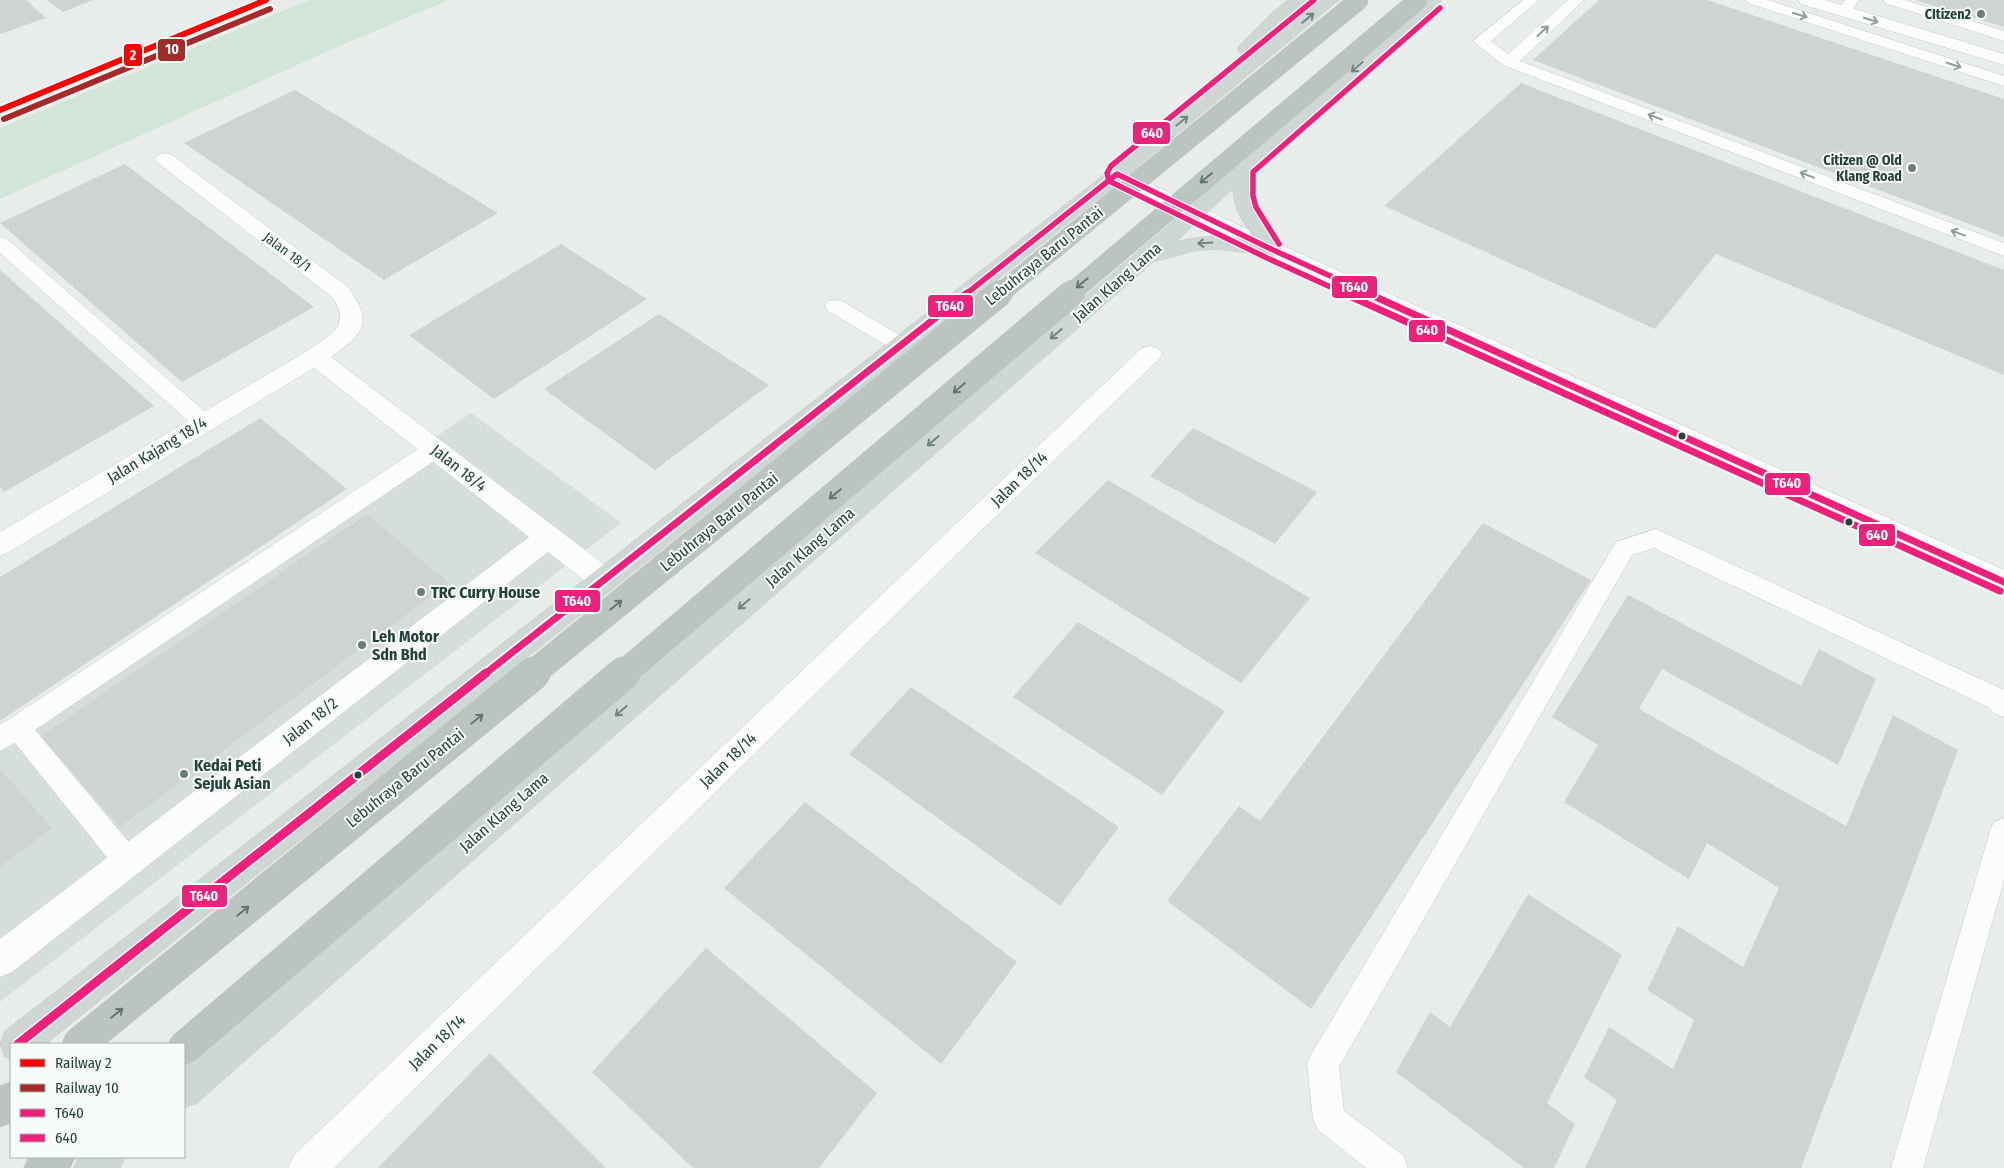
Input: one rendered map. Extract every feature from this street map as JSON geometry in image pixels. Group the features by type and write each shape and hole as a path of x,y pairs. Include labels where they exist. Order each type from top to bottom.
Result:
{"highway":[{"name":"Lebuhraya Baru Pantai","path":"80,1043 1359,0"},
{"path":"185,1047 1326,76 1418,0"},
{"path":"0,1109 10,1101"},
{"path":"43,1168 55,1158"}],"main road":[{"path":"1248,68 1246,48 1299,0"},
{"path":"19,1043 1117,174 1330,0"},
{"name":"Jalan Klang Lama","path":"185,1089 1197,212 1243,167 1433,0"},
{"path":"1243,167 1243,198 1246,211 1271,249"},
{"path":"1146,256 1194,244 1217,242 1271,249"},
{"path":"93,1168 105,1158"}],"street":[{"path":"1807,0 1848,6 2004,60"},
{"name":"Jalan 18/1","path":"165,158 340,292 351,305 353,320 348,334 314,356"},
{"path":"1117,174 1271,249 2004,582"},
{"name":"Jalan 18/14","path":"307,1168 951,544 1150,354"},
{"name":"Jalan Kajang 18/4","path":"0,544 314,356"},
{"name":"Jalan 18/4","path":"314,356 604,580"},
{"name":"Jalan 18/2","path":"0,960 548,537"}],"lane":[{"path":"1532,0 1481,41 1509,62 2004,250"},
{"path":"1509,62 1577,0"},
{"path":"1753,0 2004,81"},
{"path":"1890,0 2004,36"},
{"path":"0,243 203,422"},
{"path":"835,306 901,345"},
{"path":"128,862 9,733 435,449"},
{"path":"1392,1168 1329,1119 1323,1064 1624,548 1656,538 1997,699 2004,706"},
{"path":"1907,1168 1996,894 2004,831"}],"shaded area":[{"path":"471,413 621,523 0,1002 0,729"}],"green space":[{"path":"309,0 449,0 328,51 0,199 0,128"}],"building":[{"path":"0,0 26,0 46,18 0,34"},
{"path":"47,0 93,0 63,12"},
{"name":"Citizen @ Old Klang Road","path":"1599,0 1707,0 2004,99 2004,237 1533,60"},
{"name":"CItizen2","path":"1915,0 2004,0 2004,27"},
{"path":"1521,83 2004,270 2004,375 1716,254 1655,329 1384,206"},
{"path":"295,90 498,213 384,280 184,143"},
{"path":"125,164 314,307 182,382 0,223"},
{"path":"561,244 647,299 494,399 409,335"},
{"path":"0,270 154,406 4,492 0,487"},
{"path":"659,314 769,385 655,470 544,389"},
{"path":"260,418 347,489 0,721 0,577"},
{"path":"1193,428 1317,492 1275,544 1150,476"},
{"path":"1108,480 1310,598 1241,683 1035,553"},
{"path":"367,514 449,583 120,827 41,736"},
{"path":"1483,523 1591,580 1311,1009 1167,901 1239,806 1260,821"},
{"path":"1628,595 1801,686 1819,649 1876,679 1838,765 1662,669 1639,709 1846,826 1893,715 1958,750 1801,1168 1585,1168 1617,1100 1584,1077 1609,1027 1673,1069 1694,1020 1647,990 1678,926 1743,967 1779,888 1707,843 1689,879 1564,802 1598,745 1552,717"},
{"path":"1078,622 1225,711 1162,795 1013,697"},
{"path":"911,687 1119,827 1060,906 849,754"},
{"path":"0,769 52,828 0,867"},
{"path":"805,802 1017,962 941,1064 724,888"},
{"path":"1528,894 1622,955 1547,1103 1575,1124 1554,1168 1524,1168 1396,1072 1430,1012 1450,1027"},
{"path":"706,948 877,1093 819,1168 693,1168 592,1072"},
{"path":"490,1053 606,1168 378,1168"}],"rail line":[{"name":"2","path":"0,110 266,0"},
{"name":"10","path":"4,119 270,9"}],"transit line":[{"name":"640","path":"1314,0 1111,166 1107,173 1109,181 1267,258 2000,591"},
{"name":"640","path":"1279,244 1256,207 1253,196 1253,172 1440,8"},
{"name":"T640","path":"19,1043 1117,174 1271,249 2004,582"}],"place":[{"name":"CItizen2","path":"1981,14"},
{"name":"Citizen @ Old Klang Road","path":"1912,168"},
{"name":"TRC Curry House","path":"421,592"},
{"name":"Leh Motor Sdn Bhd","path":"362,645"},
{"name":"Kedai Peti Sejuk Asian","path":"184,774"}]}
